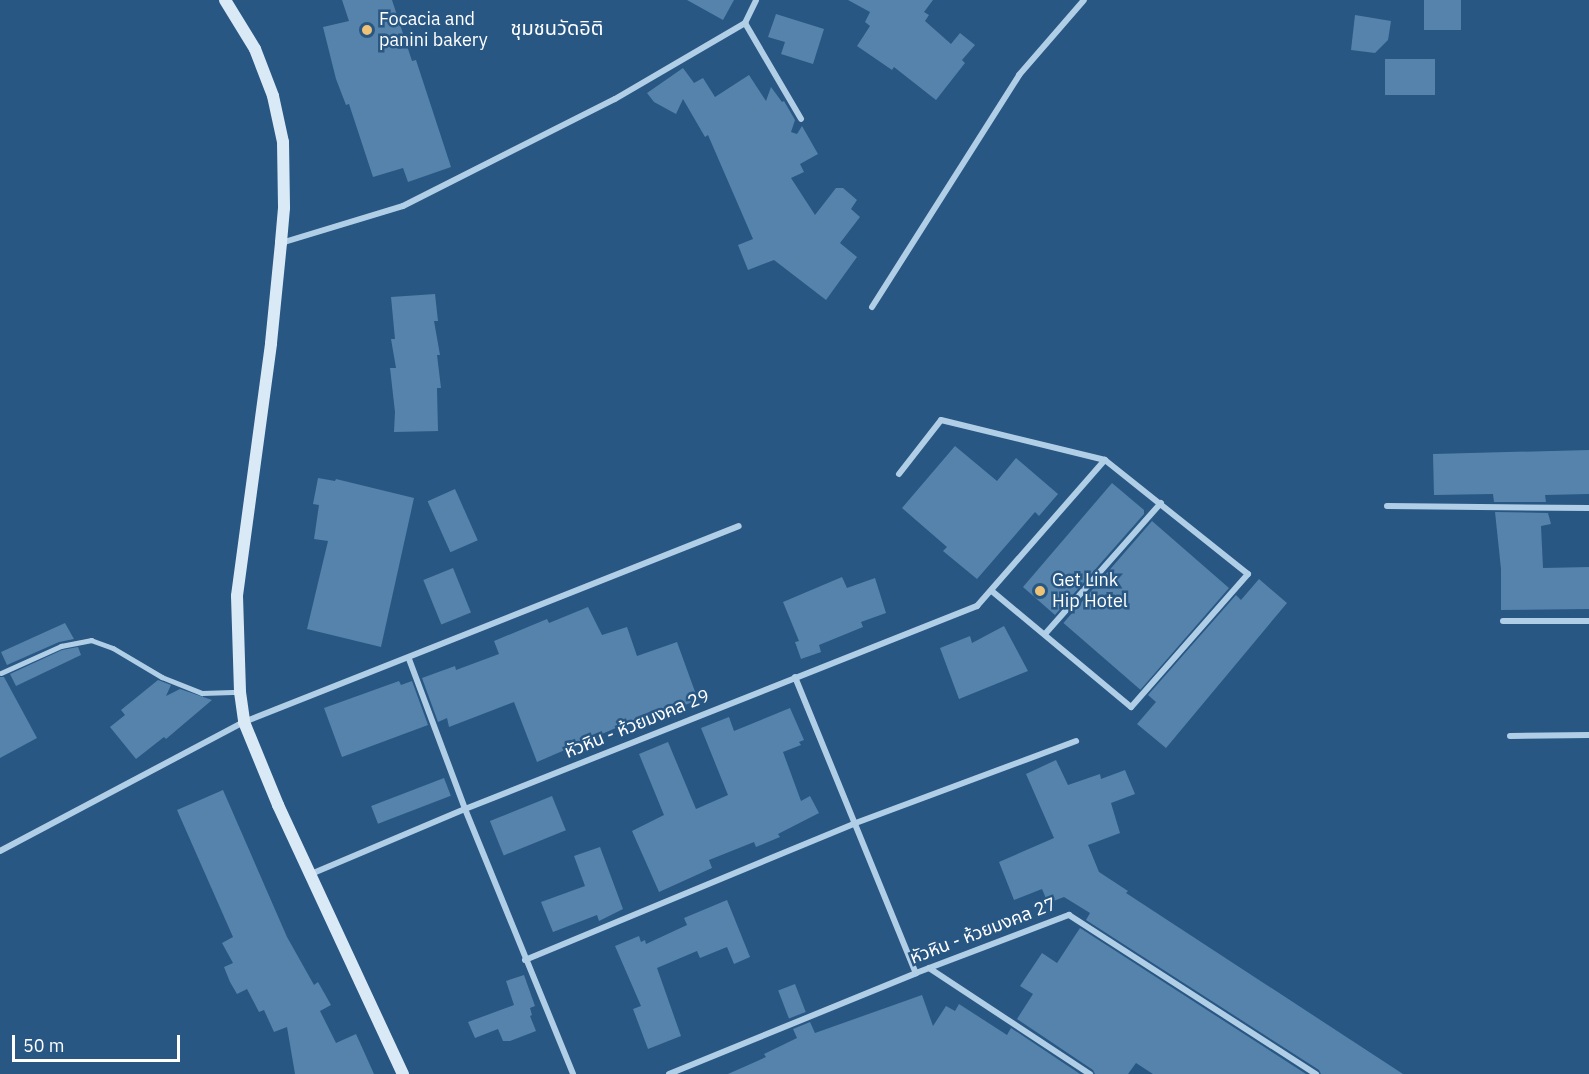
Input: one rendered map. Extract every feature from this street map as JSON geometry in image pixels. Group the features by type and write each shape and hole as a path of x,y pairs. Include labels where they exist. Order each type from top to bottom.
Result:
{"main road":[{"path":"225,0 255,50 273,96 281,130 284,208 237,596 240,692 244,722 278,805 402,1074"}],"street":[{"path":"281,243 403,206 615,99 745,23 756,0"},
{"path":"872,307 1019,75 1084,0"},
{"path":"745,23 801,119"},
{"path":"899,474 941,420 1105,460 1248,574 1131,707 992,591 1105,460"},
{"path":"1045,634 1161,503"},
{"path":"1387,506 1589,508"},
{"path":"0,851 244,722 409,659 739,526"},
{"name":"หัวหิน - ห้วยมงคล 29","path":"310,874 795,676 977,606 992,591"},
{"path":"1503,621 1589,621"},
{"path":"409,659 465,809 573,1074"},
{"path":"795,676 853,824 916,973"},
{"path":"1510,736 1589,735"},
{"path":"525,960 853,824 1076,741"},
{"name":"หัวหิน - ห้วยมงคล 27","path":"669,1074 916,973 1069,915 1316,1074"},
{"path":"929,968 1090,1074"}],"lane":[{"path":"1,673 61,646 91,640 113,648 162,677 201,693 240,692"}],"building":[{"path":"342,0 392,0 412,61 416,60 451,167 408,182 403,168 373,177 349,104 346,105 336,79 323,27 349,21"},
{"path":"687,0 734,0 723,20"},
{"path":"848,0 933,0 924,12 929,15 925,21 951,44 960,33 975,45 962,60 965,63 936,100 894,67 892,70 857,46 870,26 865,22 870,12"},
{"path":"1424,0 1461,0 1461,30 1424,30"},
{"path":"776,14 824,29 813,64 781,54 785,42 768,37"},
{"path":"1355,15 1391,21 1388,40 1375,53 1351,50"},
{"path":"1385,59 1435,59 1435,95 1385,95"},
{"path":"683,68 694,83 703,78 715,97 749,75 766,101 771,87 782,102 784,101 795,120 791,132 797,134 802,126 818,154 800,164 804,172 791,178 815,215 836,188 843,188 857,200 851,209 860,217 840,243 857,257 826,300 774,260 748,270 738,245 753,239 708,135 705,137 683,99 676,114 654,102 647,93"},
{"path":"435,294 438,321 434,321 440,355 437,355 441,388 437,388 438,431 394,432 395,412 390,368 396,368 391,339 395,339 391,297"},
{"path":"955,446 997,481 1016,458 1058,494 1039,516 1035,512 977,579 943,551 947,547 902,508"},
{"path":"1589,450 1589,494 1545,495 1546,502 1494,502 1493,494 1434,495 1433,454"},
{"path":"318,478 335,481 336,479 414,498 381,647 307,629 328,541 314,539 319,505 313,504"},
{"path":"1112,483 1144,510 1144,514 1055,615 1023,587"},
{"path":"455,489 478,540 450,552 428,501"},
{"path":"1495,512 1548,513 1551,524 1541,526 1543,568 1589,567 1589,609 1501,610 1501,569"},
{"path":"1152,521 1229,588 1140,690 1063,623"},
{"path":"453,568 471,613 441,624 423,580"},
{"path":"842,577 847,588 875,578 886,613 861,622 863,627 819,645 821,652 801,659 795,642 799,641 783,602"},
{"path":"1259,579 1287,603 1166,748 1137,724 1156,702 1148,695 1236,595 1241,600"},
{"path":"588,607 602,635 627,627 637,656 677,642 698,700 664,713 662,708 537,762 514,702 449,727 447,718 438,722 422,678 455,666 456,670 499,654 494,641 547,619 549,623"},
{"path":"65,623 74,639 59,642 7,665 1,652"},
{"path":"1004,626 1028,671 959,699 940,648 970,636 972,643"},
{"path":"78,647 81,655 16,686 10,674 62,650"},
{"path":"0,677 4,677 37,738 0,758"},
{"path":"158,680 171,685 166,696 180,689 212,700 166,739 164,737 136,759 110,727 125,715 121,710"},
{"path":"399,681 401,685 412,681 428,725 342,757 324,708"},
{"path":"790,708 804,740 799,742 801,745 783,752 801,801 810,796 819,813 778,834 780,837 756,847 754,842 709,860 712,868 659,892 632,831 664,815 639,754 668,742 696,809 728,795 701,728 729,717 734,731"},
{"path":"1056,760 1068,785 1100,774 1101,779 1125,770 1135,794 1111,803 1120,833 1088,845 1099,872 1128,891 1126,893 1403,1074 1321,1074 1319,1070 1086,920 1090,913 1064,897 1048,903 1042,889 1014,900 999,862 1054,838 1026,774"},
{"path":"444,778 451,796 378,824 371,806"},
{"path":"223,790 287,937 314,985 318,982 331,1005 320,1011 336,1043 356,1034 374,1074 295,1074 287,1027 274,1032 264,1010 259,1012 247,989 237,994 230,982 224,967 233,963 222,943 233,937 177,810"},
{"path":"552,796 566,830 504,855 490,821"},
{"path":"600,847 623,909 599,921 597,915 553,932 541,902 585,886 574,856"},
{"path":"727,900 750,957 734,964 727,947 700,958 697,951 657,968 681,1036 648,1049 633,1009 641,1006 615,946 639,936 641,942 645,940 646,944 687,925 684,918"},
{"path":"1080,928 1306,1074 1153,1074 1136,1063 1128,1074 1095,1074 1093,1070 1017,1019 1033,994 1020,986 1042,953 1057,963"},
{"path":"524,975 535,1006 530,1008 532,1015 530,1016 536,1031 510,1041 503,1041 498,1029 475,1038 468,1022 514,1005 506,981"},
{"path":"795,984 806,1012 789,1018 778,990"},
{"path":"922,995 933,1026 946,1006 955,1011 959,1004 1007,1035 1011,1028 1080,1074 728,1074 766,1057 764,1054 797,1038 793,1029 810,1022 815,1033"}],"place":[{"name":"Focacia and panini bakery","path":"367,30"},
{"name":"Get Link Hip Hotel","path":"1040,591"}],"district":[{"name":"ชุมชนวัดอิติ","path":"557,27"}]}
